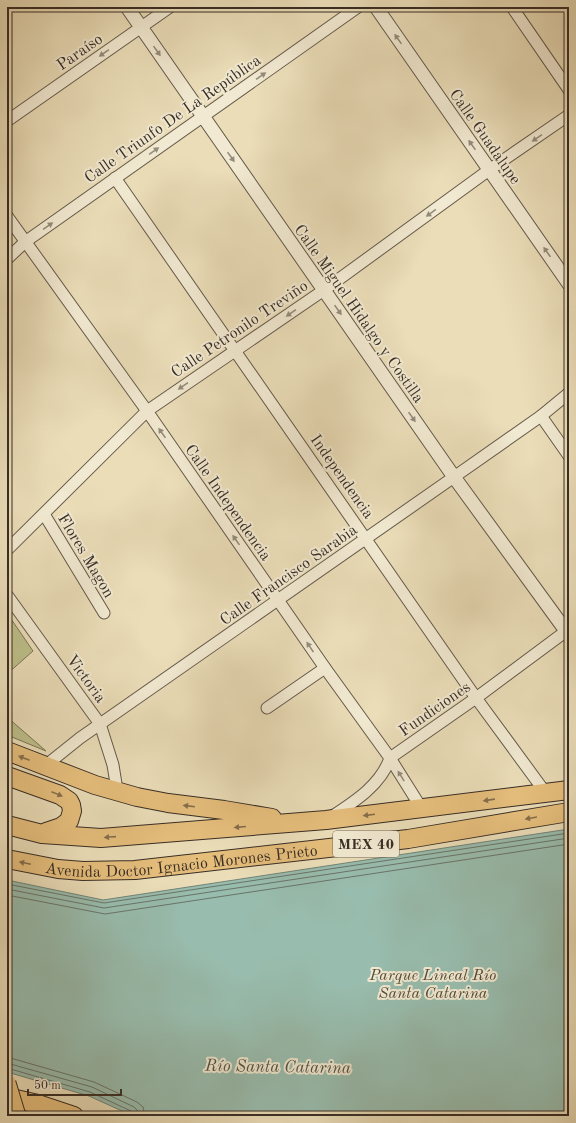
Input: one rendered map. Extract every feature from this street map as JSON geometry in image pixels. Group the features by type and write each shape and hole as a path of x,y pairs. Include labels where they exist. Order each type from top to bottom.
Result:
{"highway":[{"path":"7,751 95,785 117,790 137,797 296,822"},
{"path":"7,776 60,794 72,805 72,816 66,824 42,834"},
{"name":"Avenida Doctor Ignacio Morones Prieto","path":"7,825 42,834 101,838 326,820 569,790"},
{"name":"Avenida Doctor Ignacio Morones Prieto","path":"7,859 64,869 103,871 135,870 408,839 569,812"},
{"path":"7,1097 38,1104 74,1116"}],"main road":[{"path":"7,1083 17,1116"}],"street":[{"name":"Calle Miguel Hidalgo y Costilla","path":"127,7 454,478 568,632"},
{"name":"Paraíso","path":"7,121 170,7"},
{"name":"Calle Triunfo De La República","path":"7,259 25,242 358,7"},
{"name":"Calle Guadalupe","path":"376,7 569,284"},
{"path":"512,7 569,90"},
{"name":"Calle Petronilo Treviño","path":"7,550 146,411 324,290 489,170 569,116"},
{"name":"Independencia","path":"115,178 236,350 476,698 545,792"},
{"name":"Calle Independencia","path":"7,216 390,758 422,809"},
{"name":"Calle Francisco Sarabia","path":"45,766 80,738 454,478 541,416 569,393"},
{"path":"541,416 569,456"},
{"name":"Flores Magon","path":"44,514 104,613"},
{"name":"Victoria","path":"7,595 100,724 113,765 117,790"},
{"name":"Fundiciones","path":"326,820 374,784 387,767 390,758 568,632"},
{"path":"267,708 325,668"}],"green space":[{"path":"7,613 33,651 7,674"},
{"path":"7,717 46,751 7,735"}],"water":[{"name":"Río Santa Catarina","path":"569,829 569,1116 133,1116 89,1096 7,1072 7,880 103,900"}],"park label":[{"name":"Parque Lineal Río Santa Catarina","path":"433,983"}]}
